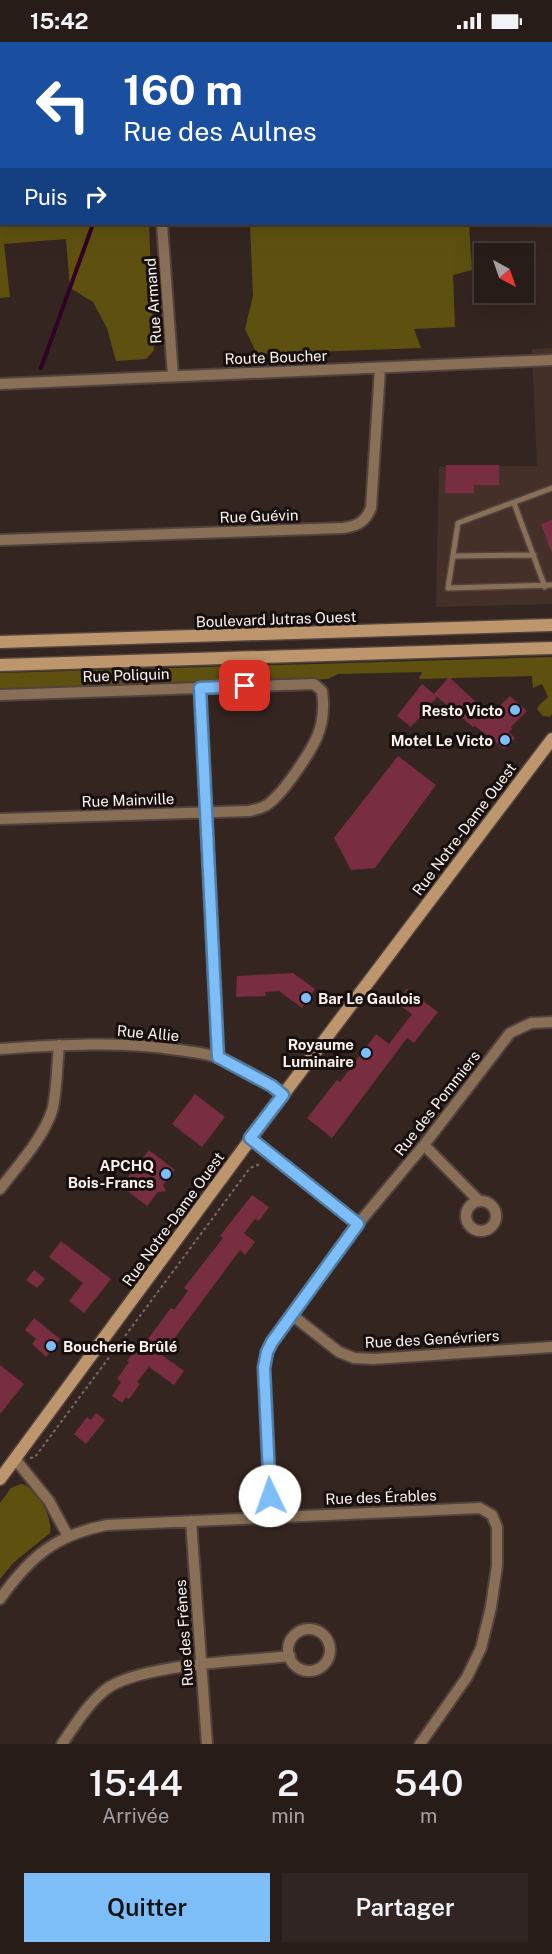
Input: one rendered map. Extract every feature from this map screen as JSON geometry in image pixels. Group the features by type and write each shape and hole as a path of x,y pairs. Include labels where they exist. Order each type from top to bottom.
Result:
{"main road":[{"path":"527,625 552,618"},
{"name":"Boulevard Jutras Ouest","path":"0,642 552,625"},
{"path":"0,665 552,648"},
{"name":"Rue Notre-Dame Ouest","path":"0,1479 250,1138 547,755 552,739"}],"street":[{"name":"Rue Armand","path":"162,225 173,375"},
{"name":"Route Boucher","path":"0,384 552,360"},
{"name":"Rue Guévin","path":"0,540 358,526 367,517 371,508 380,369"},
{"name":"Rue Poliquin","path":"0,694 314,684 322,690"},
{"path":"200,688 218,1057"},
{"name":"Rue Mainville","path":"0,819 206,813 249,811 262,808 274,800 299,767 318,736 324,705 322,690"},
{"name":"Rue des Pommiers","path":"271,1517 264,1368 267,1352 272,1342 358,1224 424,1145 510,1033 531,1023 552,1023"},
{"path":"0,1189 46,1124 54,1100 58,1045"},
{"name":"Rue Allie","path":"0,1048 58,1045 147,1045 218,1057 272,1086 283,1095"},
{"path":"250,1138 358,1224"},
{"path":"424,1145 479,1201"},
{"name":"Rue des Genévriers","path":"292,1315 339,1352 354,1358 374,1359 552,1347"},
{"path":"15,1459 49,1501 68,1536"},
{"name":"Rue des Érables","path":"0,1599 17,1575 35,1556 68,1536 85,1529 107,1525 480,1508 492,1515 497,1527 497,1566 491,1607 481,1648 467,1677 420,1744"},
{"name":"Rue des Frênes","path":"191,1521 207,1744"},
{"path":"62,1744 91,1704 107,1689 126,1678 154,1671 290,1656"}],"lane":[{"path":"552,488 459,523 448,588 552,585"},
{"path":"514,503 545,586"},
{"path":"453,556 534,555"}],"path":[{"name":"Rue Notre-Dame Ouest","path":"15,1459 35,1457 250,1168 260,1164"}],"shaded area":[{"path":"0,225 149,225 154,350 146,359 116,361 107,328 93,302 70,288 66,239 4,244 10,297 0,298"},
{"path":"250,225 469,225 472,270 453,275 455,327 414,329 421,348 257,354 245,329 253,296"},
{"path":"552,348 552,604 436,607 439,467 537,466 532,349"},
{"path":"552,657 552,714 550,717 543,716 537,709 548,697 542,684 533,688 532,676 419,679 422,672 338,674 328,679 0,690 0,673"},
{"path":"21,1484 33,1490 43,1504 49,1519 50,1533 13,1563 0,1579 0,1503 11,1488"}],"building":[{"path":"446,465 499,465 499,485 474,485 474,493 445,493"},
{"path":"552,520 552,551 551,551 541,524"},
{"path":"449,677 490,715 510,696 527,711 511,727 509,732 515,738 504,749 437,697 411,727 397,716 422,684 434,694"},
{"path":"398,756 436,785 375,868 351,870 334,838"},
{"path":"293,973 315,989 302,1008 279,991 265,992 266,996 236,997 237,976"},
{"path":"407,989 438,1012 414,1043 407,1038 332,1138 307,1118 337,1080 340,1082 376,1034 389,1044 412,1014 396,1003"},
{"path":"195,1094 225,1117 202,1147 172,1124"},
{"path":"149,1150 175,1170 163,1185 166,1191 158,1192 147,1206 121,1186"},
{"path":"252,1195 269,1207 259,1221 255,1219 244,1233 255,1242 245,1255 240,1250 162,1355 184,1371 174,1385 149,1367 137,1382 140,1384 129,1399 126,1397 122,1403 112,1396 121,1382 117,1379 129,1362 127,1361 136,1349 139,1351 171,1308 174,1310 188,1291 184,1288 223,1238 220,1236"},
{"path":"61,1241 111,1279 84,1313 69,1301 83,1283 49,1257"},
{"path":"34,1270 45,1279 37,1288 26,1280"},
{"path":"34,1318 60,1339 46,1357 32,1344 36,1339 25,1330"},
{"path":"0,1365 24,1384 0,1414"},
{"path":"96,1413 105,1420 86,1444 74,1434 87,1417 91,1420"}],"waterway":[{"path":"41,368 93,225"}],"place":[{"name":"Resto Victo","path":"515,710"},
{"name":"Motel Le Victo","path":"505,740"},
{"name":"Bar Le Gaulois","path":"306,998"},
{"name":"Royaume Luminaire","path":"366,1053"},
{"name":"APCHQ Bois-Francs","path":"166,1174"},
{"name":"Boucherie Brûlé","path":"51,1346"}],"route":[{"path":"245,686 200,688 218,1057 272,1086 283,1095 250,1138 358,1224 267,1352 264,1368 270,1496"}]}
